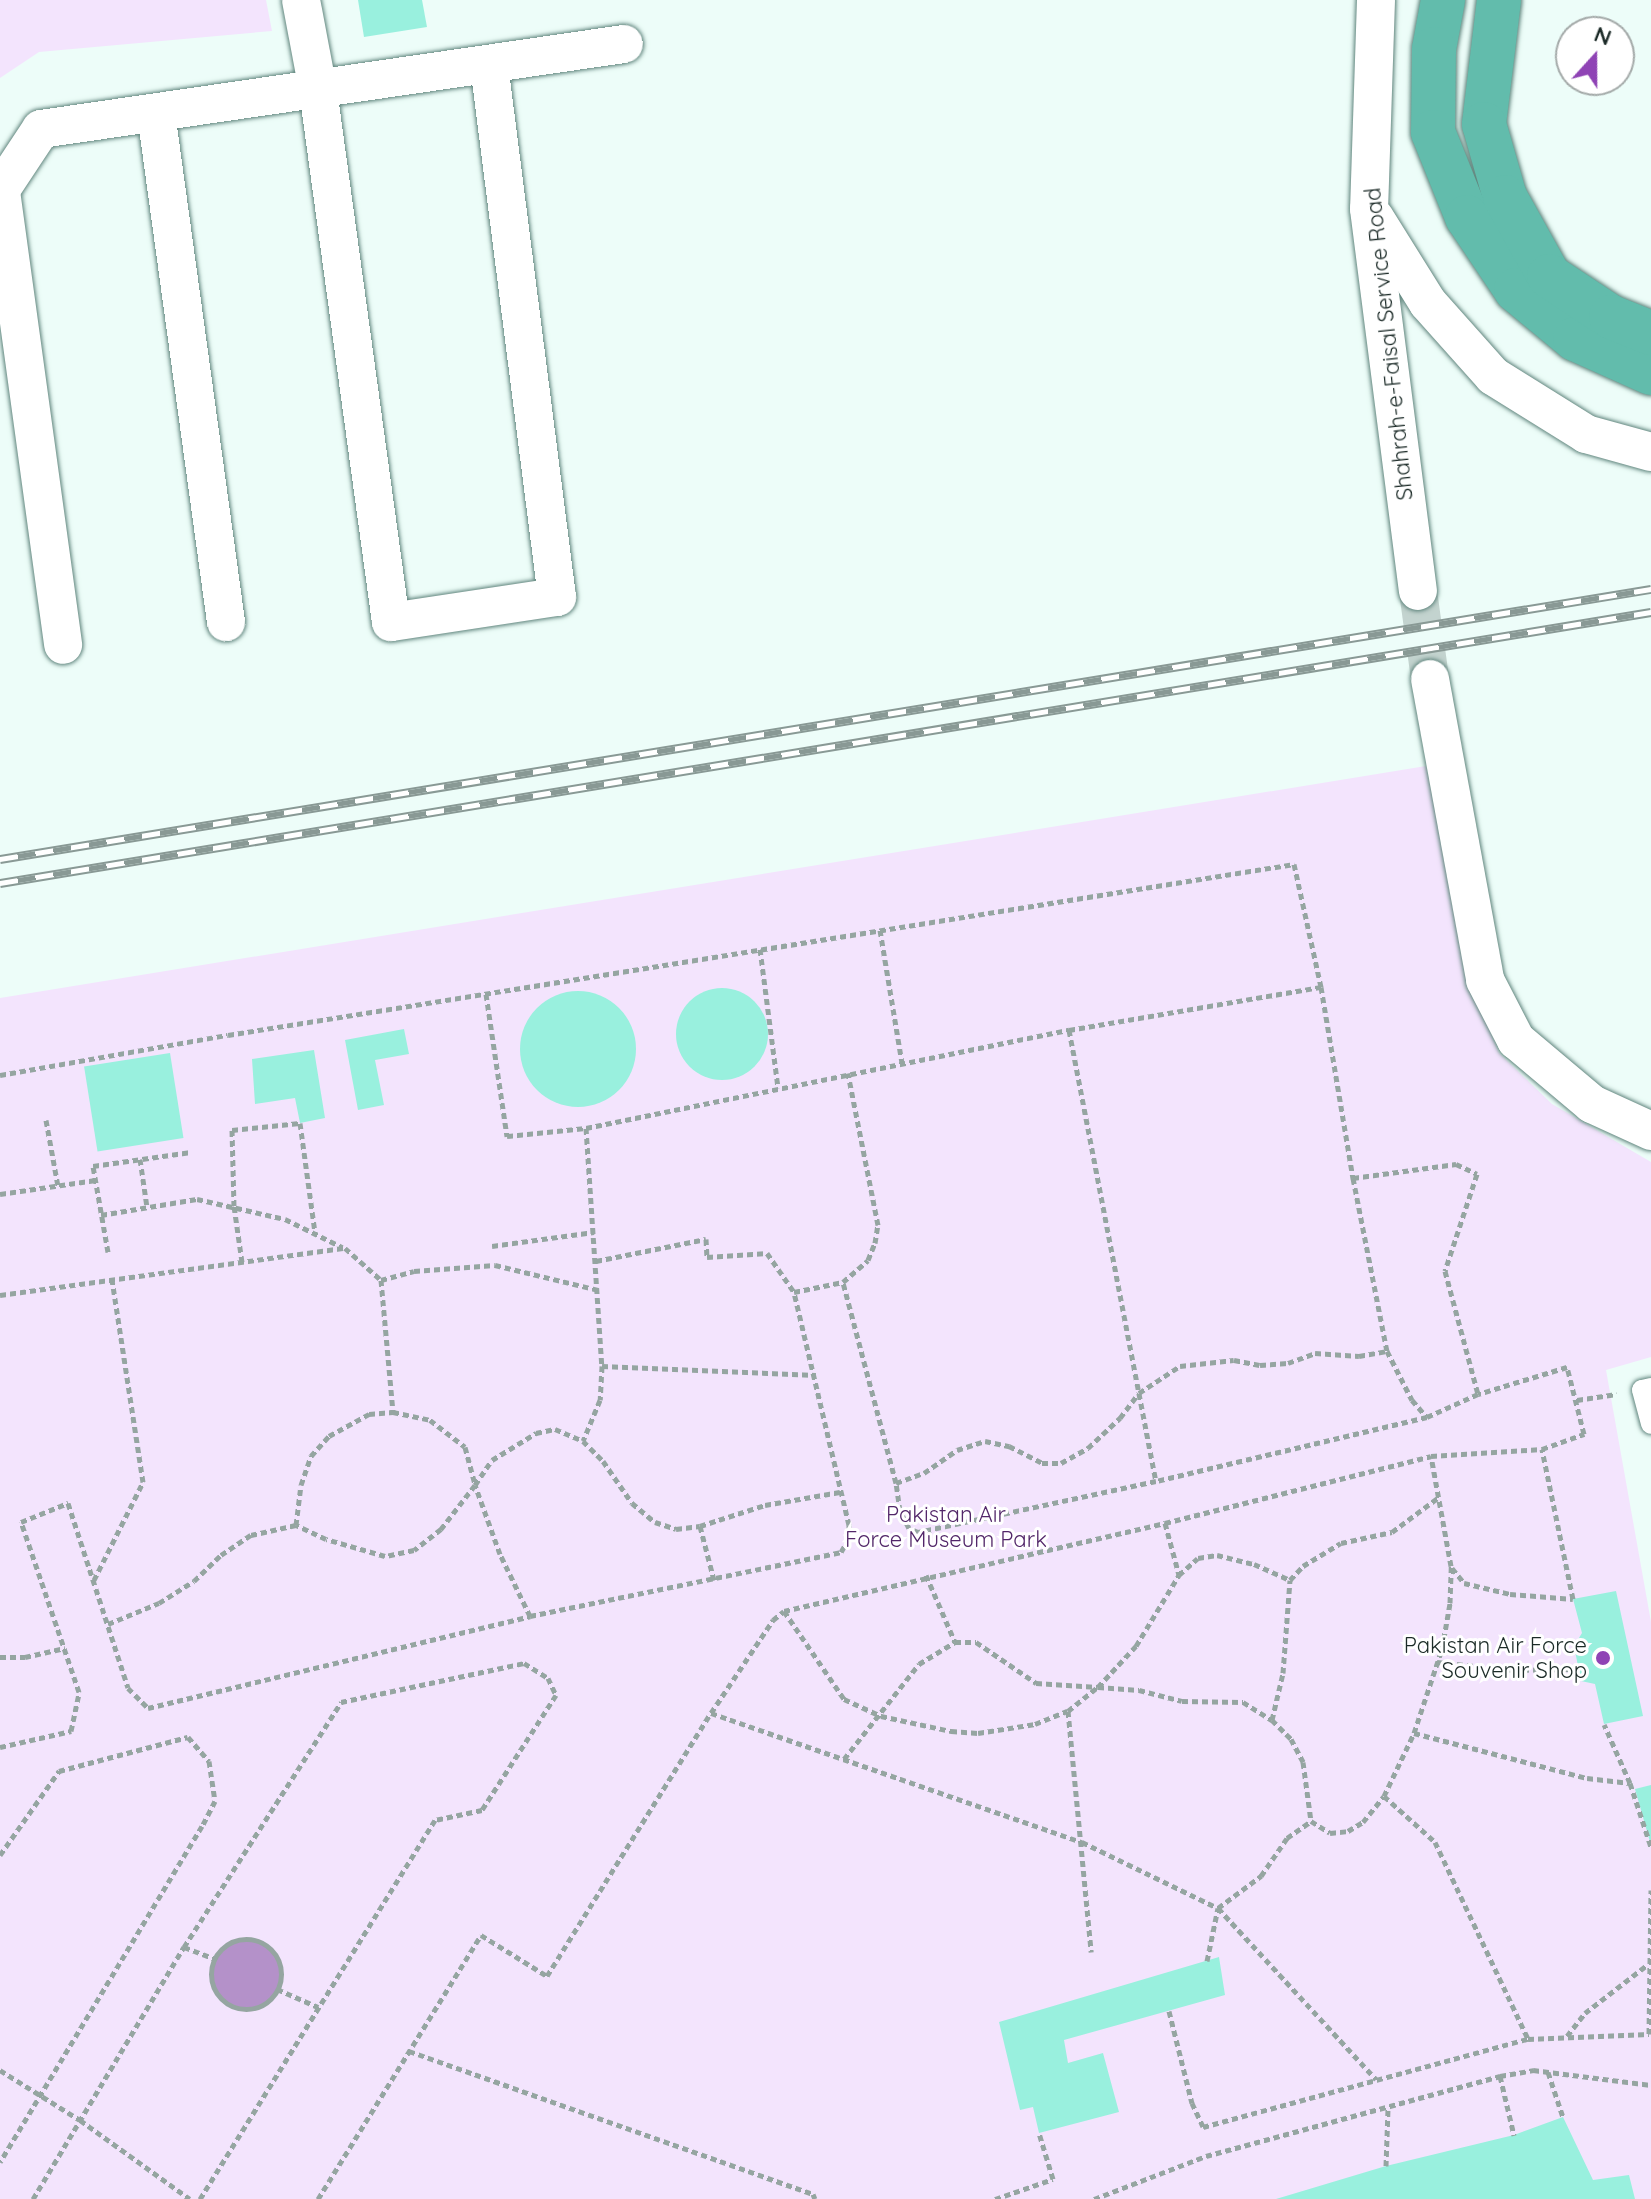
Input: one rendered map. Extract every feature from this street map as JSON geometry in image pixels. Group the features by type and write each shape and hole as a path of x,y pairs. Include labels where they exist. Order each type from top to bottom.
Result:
{"highway":[{"path":"1443,0 1434,49 1433,132 1467,217 1516,290 1575,339 1651,373"},
{"path":"1499,0 1484,124 1505,197 1549,276 1611,317 1651,333"}],"street":[{"path":"301,0 318,90 391,622 557,597 489,65"},
{"name":"Shahrah-e-Faisal Service Road","path":"1376,0 1369,209 1418,591"},
{"path":"63,645 0,191 41,129 624,44"},
{"path":"156,113 226,622"},
{"path":"1369,209 1428,303 1493,376 1586,434 1651,452"},
{"path":"1430,679 1485,980 1516,1040 1592,1104 1651,1131"}],"lane":[{"path":"1646,1389 1651,1424"}],"path":[{"path":"0,1075 1294,864 1321,987 1353,1178 1387,1351 1412,1400 1427,1417"},
{"path":"880,930 902,1063"},
{"path":"760,949 778,1088"},
{"path":"486,994 507,1136 586,1128 1069,1030 1321,987"},
{"path":"1069,1030 1156,1481"},
{"path":"794,1292 843,1282 868,1260 878,1225 848,1073"},
{"path":"46,1120 58,1186"},
{"path":"242,1262 234,1206 232,1130 300,1123 315,1233"},
{"path":"583,1441 600,1400 602,1366 586,1128"},
{"path":"108,1252 93,1166 191,1152"},
{"path":"140,1159 147,1207"},
{"path":"1353,1178 1456,1164 1477,1174 1445,1271 1478,1394"},
{"path":"0,1194 96,1180"},
{"path":"101,1215 197,1199 285,1219 345,1248 381,1280 393,1412"},
{"path":"492,1246 594,1232"},
{"path":"0,1747 71,1731 79,1692 21,1522 68,1503 128,1688 148,1708 530,1616 841,1552 849,1538 849,1525 816,1375 794,1292 767,1253 707,1257 706,1239 596,1261"},
{"path":"0,1295 345,1248"},
{"path":"381,1280 414,1271 495,1265 598,1290"},
{"path":"93,1581 143,1482 112,1279"},
{"path":"318,2199 481,1935 547,1976 711,1713 773,1620 784,1611 926,1575 1165,1523 1431,1456 1542,1449 1584,1434 1567,1367 1478,1394 1427,1417 927,1532 909,1528 904,1521 843,1282"},
{"path":"896,1483 924,1473 957,1450 985,1441 1009,1446 1042,1463 1061,1463 1088,1448 1120,1418 1139,1393 1163,1375 1199,1362 1288,1363 1315,1353 1359,1356 1387,1351"},
{"path":"602,1366 816,1375"},
{"path":"1577,1400 1646,1389"},
{"path":"296,1525 301,1485 311,1456 329,1436 369,1414 393,1412 430,1420 465,1447 500,1554 530,1616"},
{"path":"108,1624 159,1603 194,1581 221,1555 251,1535 296,1525 326,1539 385,1556 414,1550 441,1529 492,1460 536,1433 555,1429 583,1441 603,1461 642,1513 676,1529 700,1526 765,1505 840,1492"},
{"path":"1451,1566 1464,1583 1510,1594 1573,1599 1542,1449"},
{"path":"1311,1821 1330,1833 1348,1831 1363,1822 1384,1796 1414,1733 1437,1662 1450,1603 1451,1566 1431,1456"},
{"path":"1272,1720 1283,1673 1290,1580 1323,1552 1341,1543 1392,1532 1439,1497"},
{"path":"1165,1523 1179,1575"},
{"path":"700,1526 714,1580"},
{"path":"784,1611 844,1699 881,1716 951,1731 978,1733 1035,1724 1068,1711 1098,1687 1136,1646 1179,1575 1198,1558 1217,1555 1254,1564 1290,1580"},
{"path":"926,1575 955,1642"},
{"path":"844,1759 919,1664 955,1642 976,1642 1036,1683 1139,1690 1182,1701 1243,1702 1272,1720 1291,1739 1303,1762 1311,1821"},
{"path":"0,1657 25,1657 65,1648"},
{"path":"1437,1662 1513,1670 1578,1669"},
{"path":"33,2199 184,1947 341,1702 524,1663 548,1678 556,1695 482,1810 435,1820 200,2199"},
{"path":"1068,1711 1091,1952"},
{"path":"711,1713 1082,1842 1218,1908 1376,2079"},
{"path":"1604,1724 1630,1783 1651,1847"},
{"path":"1414,1733 1587,1778 1630,1783"},
{"path":"0,1855 59,1771 188,1737 209,1761 215,1801 0,2162"},
{"path":"1384,1796 1435,1842 1528,2039"},
{"path":"1207,1961 1218,1908 1261,1876 1287,1838 1311,1821"},
{"path":"1169,2011 1192,2103 1203,2127 1528,2039 1649,2034 1647,1965 1651,1890"},
{"path":"259,1941 279,1961 277,1989 256,2007 242,2010 227,2005 216,1995 212,1982 216,1959 231,1942 259,1941"},
{"path":"184,1947 216,1959"},
{"path":"1567,2036 1585,2013 1647,1965"},
{"path":"277,1989 318,2007"},
{"path":"409,2051 813,2194 815,2199"},
{"path":"0,2070 80,2120 190,2199"},
{"path":"1094,2199 1206,2156 1500,2076 1533,2070 1651,2085"},
{"path":"1548,2072 1563,2117"},
{"path":"1500,2076 1514,2135"},
{"path":"1386,2166 1388,2108"},
{"path":"995,2199 1053,2179 1039,2133"}],"green space":[{"path":"0,0 266,0 272,31 39,52 0,78"},
{"name":"Pakistan Air Force Museum Park","path":"1426,766 1470,980 1499,1053 1552,1104 1651,1162 1651,1357 1606,1370 1651,1622 1651,2199 0,2199 0,998"}],"shaded area":[{"path":"246,1939 265,1945 275,1955 281,1974 275,1993 265,2003 246,2009 227,2003 217,1993 211,1974 217,1955 227,1945"}],"building":[{"path":"358,0 422,0 427,27 364,37"},
{"path":"722,988 739,992 754,1002 764,1017 768,1034 764,1051 754,1066 739,1076 722,1080 705,1076 690,1066 680,1051 676,1034 680,1017 690,1002 705,992"},
{"path":"578,991 600,996 619,1008 631,1027 636,1049 631,1071 619,1090 600,1102 578,1107 556,1102 537,1090 525,1071 520,1049 525,1027 537,1008 556,996"},
{"path":"404,1029 409,1054 375,1060 384,1105 358,1110 345,1040"},
{"path":"314,1050 325,1118 300,1123 295,1098 255,1104 252,1059"},
{"path":"170,1053 183,1138 98,1152 84,1067"},
{"name":"Pakistan Air Force Souvenir Shop","path":"1616,1591 1643,1716 1604,1724 1595,1684 1581,1681 1574,1646 1582,1633 1573,1599"},
{"path":"1651,1785 1651,1842 1650,1842 1635,1789"},
{"path":"1219,1957 1225,1995 1064,2040 1068,2063 1103,2053 1119,2112 1039,2133 1033,2107 1020,2110 999,2022"},
{"path":"1563,2117 1593,2180 1629,2175 1635,2199 1276,2199 1386,2166 1514,2135"}],"tunnel":[{"path":"1418,591 1430,679"}],"railway":[{"path":"0,859 1651,589"},
{"path":"0,883 1651,612"}],"place":[{"name":"Pakistan Air Force Souvenir Shop","path":"1603,1658"}]}
